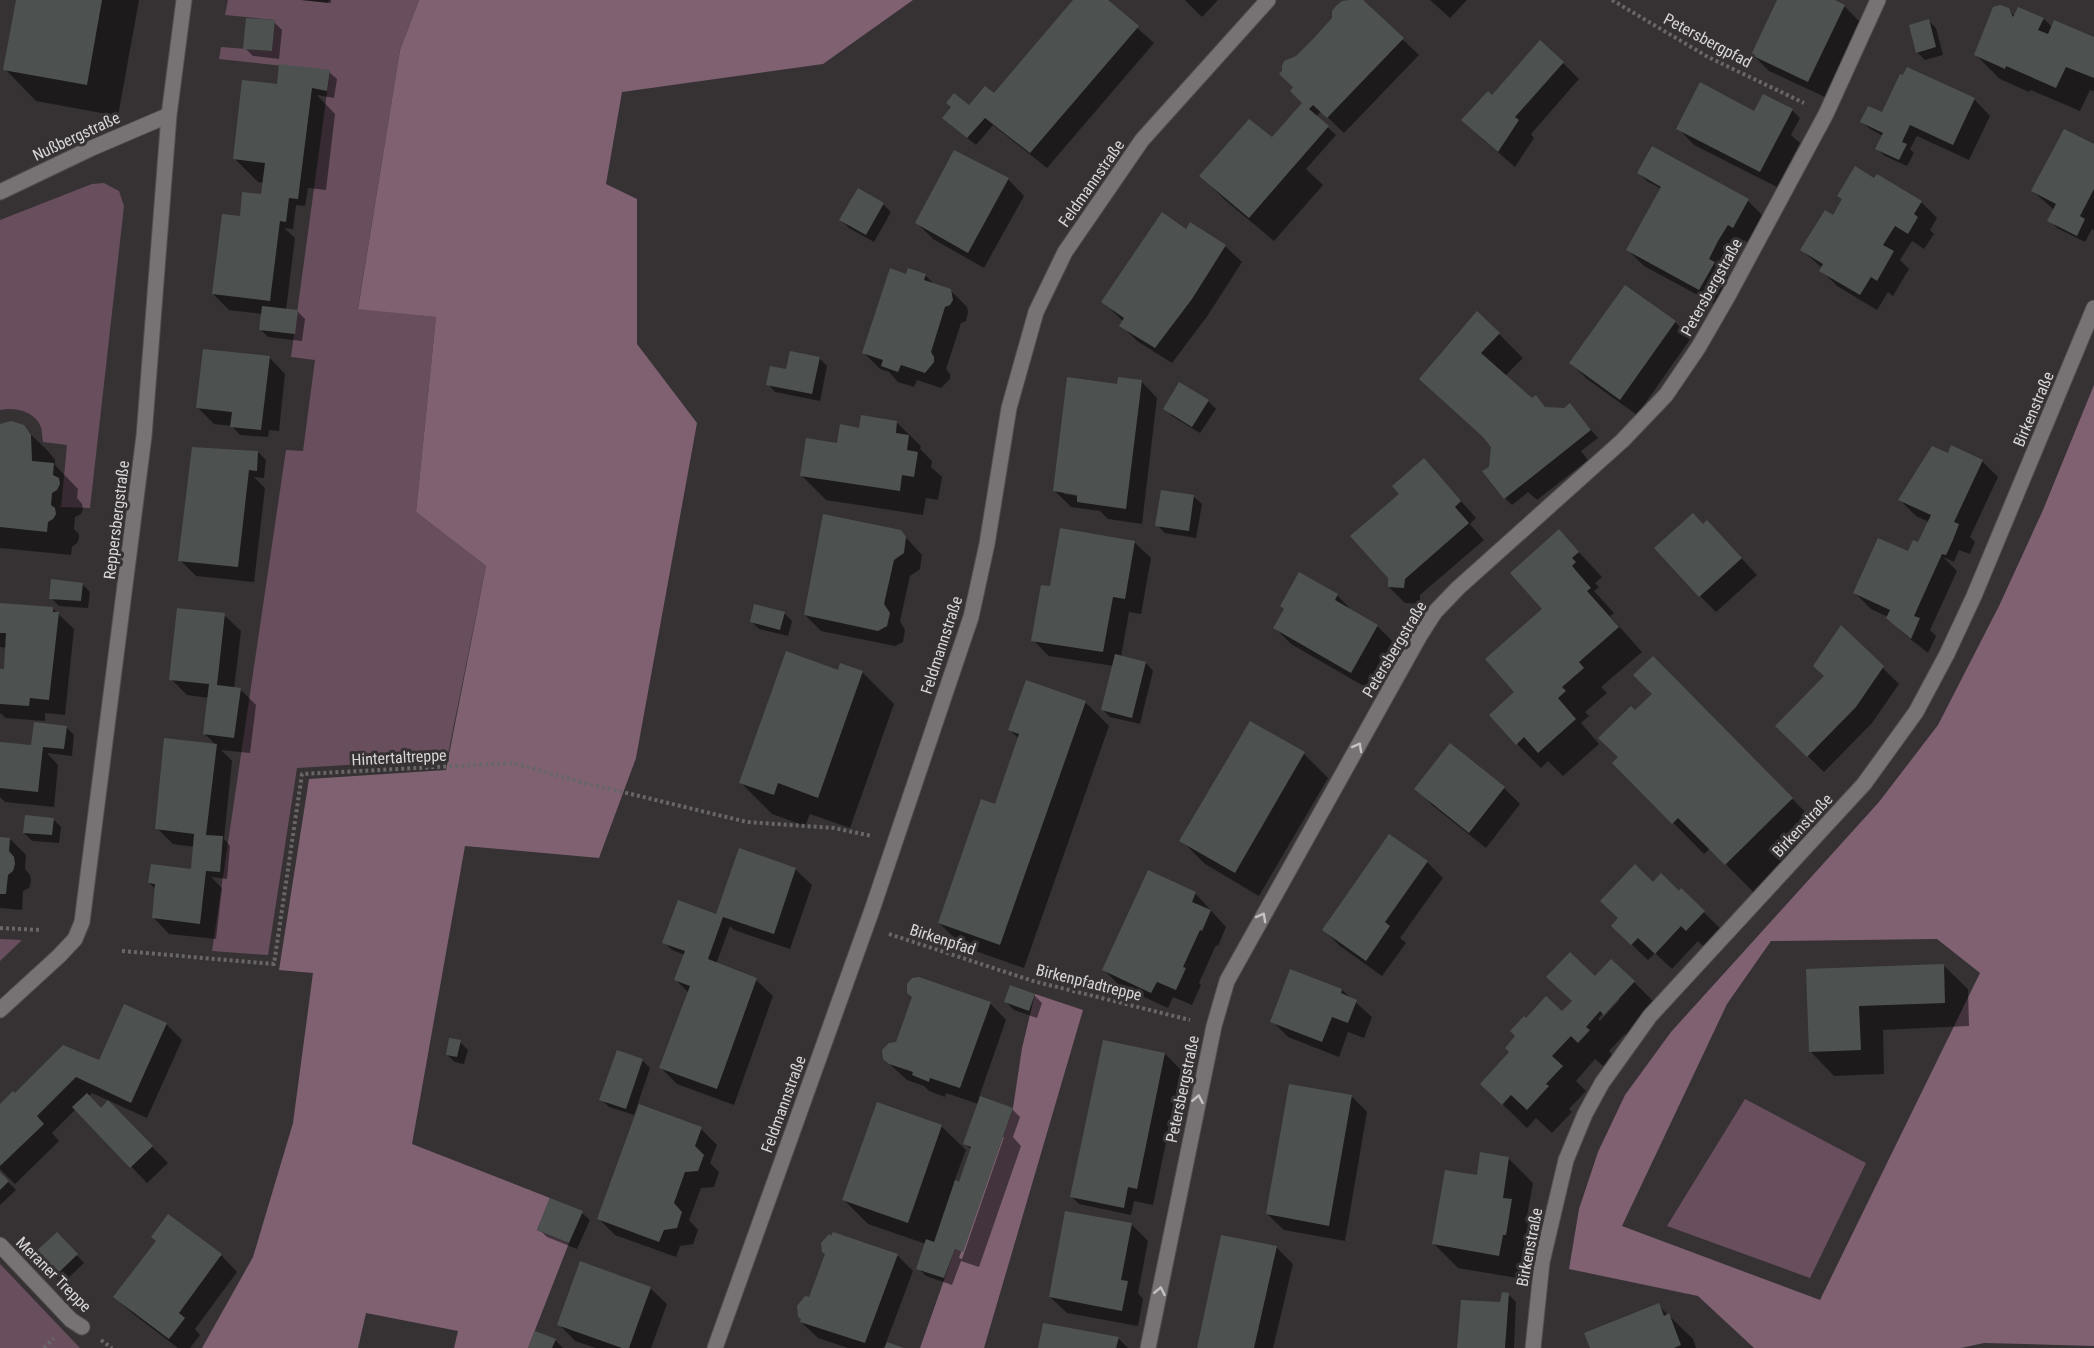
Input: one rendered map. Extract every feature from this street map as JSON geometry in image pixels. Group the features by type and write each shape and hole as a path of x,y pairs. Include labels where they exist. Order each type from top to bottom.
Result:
{"street":[{"name":"Reppersbergstraße","path":"0,1010 75,939 82,922 144,436 169,115 184,0"},
{"name":"Feldmannstraße","path":"715,1348 866,927 971,617 987,544 1009,408 1036,312 1065,252 1142,140 1268,0"},
{"name":"Petersbergstraße","path":"1148,1348 1214,1026 1227,981 1435,612 1505,545 1630,433 1666,395 1698,348 1826,114 1878,0"},
{"name":"Nußbergstraße","path":"0,192 92,148 169,115"},
{"name":"Birkenstraße","path":"1533,1348 1542,1262 1566,1160 1585,1114 1602,1083 1650,1016 1864,784 1916,712 1974,596 2094,308"},
{"name":"Meraner Treppe","path":"0,1245 71,1320 82,1327"}],"path":[{"name":"Petersbergpfad","path":"1612,0 1708,57 1793,98"},
{"name":"Hintertaltreppe","path":"122,951 274,964 302,774 513,763 747,822 860,832"},
{"name":"Birkenpfad","path":"866,927 1012,974"},
{"path":"0,928 40,930"},
{"name":"Birkenpfadtreppe","path":"1012,974 1160,1013"}],"shaded area":[{"path":"228,0 302,0 328,3 329,0 419,0 400,50 358,308 436,317 416,512 486,566 447,759 297,768 268,955 212,951 286,450 303,451 315,360 291,357 330,71 219,59 221,47 272,51 275,20 225,15"},
{"path":"419,0 913,0 823,64 622,92 606,184 637,199 637,344 697,423 636,758 599,858 465,846 412,1144 550,1198 537,1230 569,1243 528,1348 454,1348 458,1331 366,1313 358,1348 202,1348 253,1257 293,1123 313,973 279,970 309,779 446,770 486,566 416,512 436,317 358,309 400,50"},
{"path":"104,183 119,191 124,206 90,508 61,507 67,445 43,442 38,422 24,411 0,410 0,220 92,184"},
{"path":"2094,385 2094,1346 1984,1343 1961,1348 1754,1348 1698,1296 1569,1269 1579,1209 1598,1152 1625,1095 1671,1032 1879,802 1938,725 1999,606 2043,510","holes":["1937,939 1980,973 1820,1300 1622,1226 1727,1004 1771,941"]},
{"path":"0,939 22,940 0,961"},
{"path":"1035,994 1083,1010 984,1348 920,1348 955,1249 963,1251 1013,1108 1022,1048"},
{"path":"1745,1099 1866,1163 1810,1278 1667,1226"},
{"path":"0,1264 80,1348 0,1348"}],"building":[{"path":"16,0 102,0 87,85 3,70"},
{"path":"1073,0 1108,0 1139,26 1030,153 985,118 967,138 942,118 951,107 946,103 954,93 969,105 985,86 994,93"},
{"path":"1363,0 1404,38 1327,118 1313,105 1309,109 1329,126 1249,218 1199,176 1249,119 1272,137 1302,103 1290,91 1293,87 1279,74 1284,61 1296,56 1332,18 1332,11 1336,6 1342,1"},
{"path":"1777,0 1835,0 1845,5 1808,82 1751,55"},
{"path":"2000,5 2009,8 2013,17 2018,7 2044,18 2038,30 2048,34 2054,20 2094,37 2094,78 2066,67 2056,88 1974,55 1993,7"},
{"path":"246,18 275,20 272,51 243,49"},
{"path":"1929,19 1936,47 1916,53 1909,25"},
{"path":"1540,40 1564,62 1515,117 1519,120 1498,152 1461,120 1488,91 1492,95"},
{"path":"279,64 330,70 327,91 312,88 298,199 289,198 286,222 280,221 270,301 212,294 222,214 240,216 242,192 261,194 265,163 233,159 242,80 277,84"},
{"path":"1907,67 1975,98 1953,145 1910,125 1902,142 1907,144 1899,160 1875,149 1883,133 1860,122 1868,106 1882,112 1900,74 1903,75"},
{"path":"1700,82 1754,111 1763,94 1793,109 1760,172 1676,129"},
{"path":"2064,129 2094,144 2094,189 2080,216 2085,219 2077,236 2047,221 2056,204 2031,191"},
{"path":"1652,146 1749,199 1733,228 1728,225 1718,241 1709,259 1715,262 1699,290 1626,250 1661,187 1637,173"},
{"path":"954,150 1009,178 968,253 915,223"},
{"path":"1855,166 1874,178 1877,174 1922,201 1914,214 1918,217 1908,234 1895,226 1883,245 1894,251 1877,281 1871,277 1860,295 1819,271 1823,264 1800,250 1825,210 1833,215 1842,199 1837,196"},
{"path":"858,188 884,203 866,235 839,220"},
{"path":"1162,212 1186,229 1190,222 1226,245 1192,299 1155,348 1119,326 1124,318 1101,302"},
{"path":"890,268 906,274 908,268 926,274 924,280 951,289 953,300 945,307 931,352 934,362 925,373 901,365 898,372 881,366 883,360 862,353"},
{"path":"1625,285 1676,321 1620,400 1569,363"},
{"path":"262,306 298,310 295,334 259,330"},
{"path":"1477,311 1500,333 1481,353 1532,398 1536,395 1545,407 1564,408 1570,403 1591,430 1504,499 1482,471 1489,467 1491,447 1482,436 1419,379"},
{"path":"203,349 270,356 261,430 230,427 232,412 196,408"},
{"path":"790,351 820,357 812,394 766,385 770,366 786,369"},
{"path":"1067,377 1117,384 1118,377 1142,380 1126,509 1077,502 1077,495 1053,491"},
{"path":"1179,382 1209,400 1192,427 1163,409"},
{"path":"861,415 897,421 896,433 909,435 907,450 918,452 914,477 902,475 900,491 800,476 806,438 837,443 840,424 859,428"},
{"path":"11,421 24,425 31,435 32,461 54,463 53,475 59,478 60,484 52,493 51,505 55,508 56,514 48,522 47,532 0,527 0,424"},
{"path":"1951,445 1983,460 1954,522 1959,524 1953,540 1946,555 1942,554 1914,616 1920,618 1911,639 1886,618 1890,610 1853,593 1878,538 1908,551 1913,540 1918,542 1931,515 1898,500 1932,446 1948,453"},
{"path":"192,447 258,451 257,471 249,470 238,567 178,561"},
{"path":"1424,458 1461,501 1455,507 1469,523 1405,579 1404,588 1388,587 1388,578 1350,536 1399,494 1392,486"},
{"path":"1161,490 1194,495 1189,531 1155,526"},
{"path":"1693,513 1703,524 1707,520 1742,558 1699,597 1654,548"},
{"path":"823,514 901,530 906,537 904,553 894,560 884,604 890,613 887,626 878,631 804,615"},
{"path":"1060,528 1135,541 1125,599 1113,597 1103,652 1031,641 1041,585 1050,586"},
{"path":"1559,529 1579,552 1572,558 1576,562 1572,566 1591,588 1587,591 1619,627 1579,662 1584,668 1562,687 1566,691 1558,698 1576,719 1538,753 1524,737 1516,745 1489,715 1514,692 1485,659 1542,609 1510,573"},
{"path":"1299,572 1338,594 1335,600 1378,625 1351,673 1273,628 1284,609 1280,606"},
{"path":"51,579 83,583 81,601 49,599"},
{"path":"0,603 53,607 53,612 59,612 49,700 30,698 29,706 0,704 0,669 4,669 6,633 0,633"},
{"path":"754,604 785,612 780,630 750,622"},
{"path":"177,608 225,613 217,685 241,688 234,738 203,734 209,684 169,680"},
{"path":"1841,625 1884,666 1856,707 1807,757 1775,726 1824,676 1813,666"},
{"path":"786,651 838,670 840,663 863,671 818,798 778,783 774,795 739,783"},
{"path":"1115,654 1146,662 1132,718 1101,710"},
{"path":"1653,656 1793,798 1725,865 1678,818 1672,824 1612,763 1618,757 1598,738 1631,706 1635,710 1652,694 1633,675"},
{"path":"1026,680 1086,701 1000,945 938,923 981,799 995,804 1019,734 1008,730"},
{"path":"1250,721 1305,752 1235,873 1179,841"},
{"path":"34,722 67,726 64,749 43,747 38,792 0,788 0,742 31,745"},
{"path":"164,738 217,744 206,835 223,836 220,872 206,871 200,924 152,918 155,884 148,883 151,864 191,869 194,834 155,829"},
{"path":"1450,743 1505,787 1469,833 1414,789"},
{"path":"25,815 54,818 52,835 23,833"},
{"path":"1389,834 1428,861 1385,922 1390,926 1366,961 1322,930"},
{"path":"0,837 10,838 9,851 14,857 15,864 13,871 8,875 6,894 0,894"},
{"path":"739,848 796,868 774,934 723,917 708,959 757,978 717,1089 659,1068 690,986 674,980 685,951 662,943 678,900 716,914"},
{"path":"1635,864 1653,882 1661,873 1679,891 1681,888 1705,911 1686,931 1681,926 1655,954 1638,938 1631,945 1611,926 1618,918 1600,901"},
{"path":"1148,870 1196,892 1192,902 1211,910 1183,967 1186,968 1176,990 1157,982 1151,993 1102,970"},
{"path":"1570,952 1595,976 1611,959 1635,981 1604,1015 1600,1011 1586,1027 1590,1030 1578,1043 1571,1036 1552,1056 1563,1066 1546,1084 1549,1086 1527,1110 1511,1095 1502,1105 1480,1084 1509,1052 1505,1048 1515,1036 1510,1031 1524,1016 1526,1018 1546,996 1562,1011 1572,1001 1546,977"},
{"path":"1944,964 1945,1003 1859,1006 1861,1050 1809,1052 1806,969"},
{"path":"1290,969 1342,989 1341,993 1357,1000 1348,1023 1332,1017 1322,1042 1270,1022"},
{"path":"919,977 991,1002 960,1088 930,1078 929,1082 883,1059 882,1050 889,1043 896,1042 912,997 907,993 907,984 912,978"},
{"path":"1010,985 1035,994 1029,1011 1004,1002"},
{"path":"124,1004 167,1023 131,1103 76,1077 37,1116 44,1124 0,1166 0,1104 13,1091 15,1093 63,1045 99,1060"},
{"path":"449,1038 461,1040 457,1057 446,1055"},
{"path":"1103,1040 1165,1053 1137,1189 1128,1187 1124,1208 1070,1197"},
{"path":"617,1050 643,1059 626,1109 599,1100"},
{"path":"1289,1084 1352,1095 1329,1226 1266,1214"},
{"path":"87,1093 101,1108 108,1100 153,1146 130,1168 72,1107"},
{"path":"980,1096 1013,1108 963,1252 955,1249 944,1278 916,1269 926,1239 934,1242 955,1180 959,1182 971,1147 963,1144"},
{"path":"877,1102 942,1125 908,1223 842,1200"},
{"path":"639,1104 702,1127 695,1146 704,1155 698,1171 685,1172 674,1203 682,1212 677,1228 664,1230 659,1242 597,1219"},
{"path":"1480,1152 1509,1157 1503,1198 1512,1199 1506,1235 1503,1235 1499,1256 1432,1244 1445,1170 1477,1175"},
{"path":"0,1172 9,1181 0,1190"},
{"path":"550,1198 583,1211 569,1243 537,1230"},
{"path":"1065,1211 1132,1223 1121,1280 1128,1281 1122,1311 1049,1297"},
{"path":"168,1214 222,1254 179,1313 185,1318 169,1339 113,1297 156,1241 151,1237"},
{"path":"57,1232 78,1254 54,1277 32,1255"},
{"path":"833,1232 898,1254 865,1343 800,1322 801,1319 798,1317 797,1306 805,1296 809,1297 825,1254 822,1252 821,1243"},
{"path":"1221,1235 1277,1246 1254,1348 1197,1348"},
{"path":"580,1261 651,1287 629,1348 622,1348 557,1325"},
{"path":"1502,1292 1509,1293 1505,1348 1457,1348 1461,1300 1500,1302"},
{"path":"1659,1303 1664,1316 1669,1313 1681,1345 1674,1348 1590,1348 1584,1333"},
{"path":"1043,1323 1119,1337 1116,1348 1038,1348"},
{"path":"535,1331 556,1339 552,1348 528,1348"},
{"path":"887,1342 904,1348 884,1348"}]}
